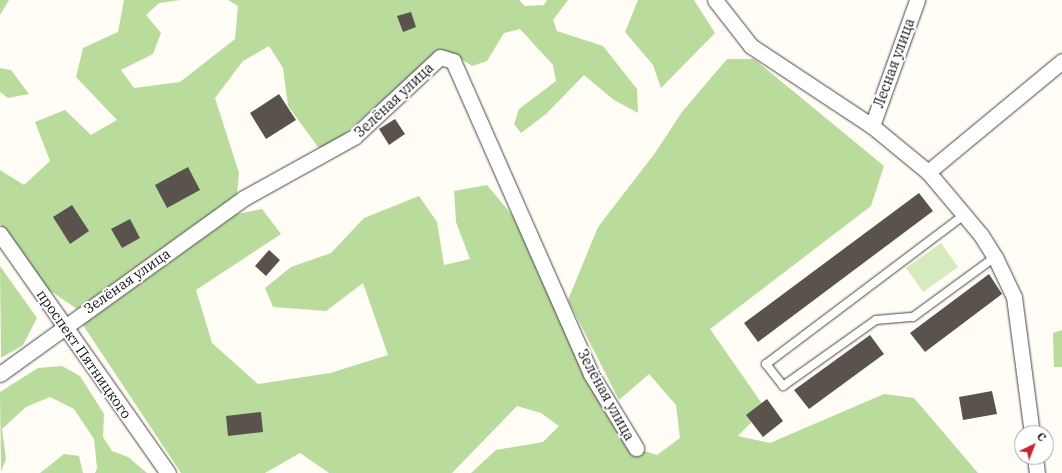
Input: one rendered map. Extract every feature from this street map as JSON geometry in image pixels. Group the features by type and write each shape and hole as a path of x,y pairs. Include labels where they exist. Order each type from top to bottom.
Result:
{"street":[{"path":"715,0 751,46 872,126 928,172 964,215 995,257 1014,297 1031,425"},
{"name":"Лесная улица","path":"872,126 917,0"},
{"name":"Зелёная улица","path":"0,374 64,325 244,198 354,137 440,57 453,61 591,374 636,448"},
{"path":"928,172 1062,61"},
{"name":"проспект Пятницкого","path":"0,234 168,473"}],"lane":[{"path":"964,215 766,364 783,386 876,320 912,317 995,257"}],"green space":[{"path":"0,0 9,0 0,15"},
{"path":"124,0 181,0 159,3 146,15 161,33 153,54 121,70 134,88 180,82 235,39 238,6 228,0 519,0 525,6 544,5 547,0 568,0 553,20 557,31 603,46 637,89 638,113 614,100 584,75 546,114 521,133 514,124 519,109 556,81 553,65 520,29 504,33 487,61 472,66 458,57 440,51 327,149 318,147 288,106 283,68 269,46 243,61 215,98 239,173 237,194 77,309 45,287 0,224 0,170 24,185 50,161 35,122 65,110 91,135 117,120 76,77 83,48 118,32"},
{"path":"638,0 694,0 715,33 661,88 653,65 625,32"},
{"path":"727,59 754,59 884,166 871,206 710,329 765,408 738,436 770,443 884,394 914,398 978,473 471,473 496,450 543,442 559,426 541,413 517,406 452,473 329,473 300,453 265,473 181,473 83,325 237,214 262,209 281,234 196,290 212,343 258,384 330,373 388,355 363,283 326,311 273,307 265,288 291,267 331,253 364,218 419,196 437,222 444,265 470,259 456,222 454,191 487,185 513,216 626,445 657,455 680,438 676,405 649,374 619,400 568,300 598,227 655,153 682,112"},
{"path":"0,68 11,70 29,94 8,98 0,92"},
{"path":"941,243 958,267 923,292 906,268"},
{"path":"0,266 37,318 23,345 1,358"},
{"path":"1062,330 1062,367 1054,367 1053,333"},
{"path":"62,366 80,376 104,414 103,437 112,451 128,457 147,473 95,473 97,468 94,439 74,409 50,397 26,407 2,429 6,459 1,472 0,392 38,368"},
{"path":"64,454 79,456 83,473 40,473"}],"building":[{"path":"411,12 416,27 403,32 397,16"},
{"path":"279,94 296,120 266,139 250,113"},
{"path":"395,119 405,134 389,145 379,129"},
{"path":"188,167 200,190 167,208 155,185"},
{"path":"919,193 933,211 758,342 744,323"},
{"path":"72,205 89,231 70,244 53,217"},
{"path":"130,219 140,238 122,248 111,229"},
{"path":"269,250 280,260 266,276 255,266"},
{"path":"989,274 1002,294 925,352 910,333"},
{"path":"870,335 884,354 809,409 794,390"},
{"path":"992,391 997,414 963,420 959,397"},
{"path":"767,399 783,421 763,437 746,415"},
{"path":"261,412 263,432 228,436 226,416"}]}
